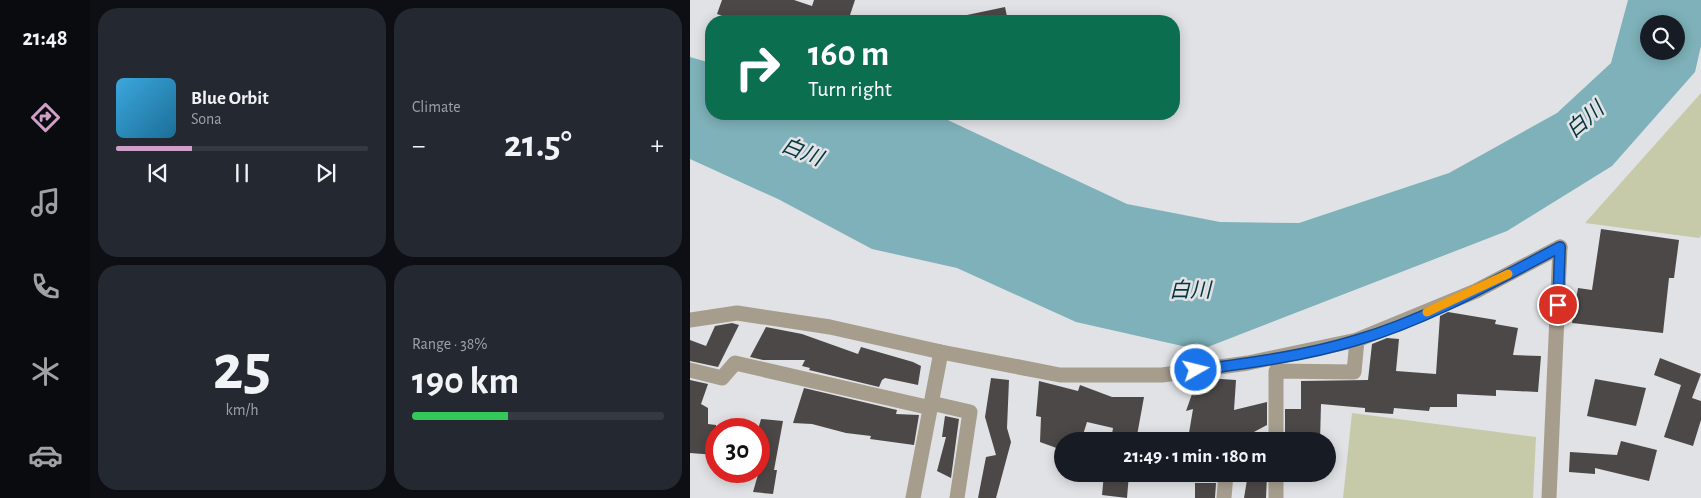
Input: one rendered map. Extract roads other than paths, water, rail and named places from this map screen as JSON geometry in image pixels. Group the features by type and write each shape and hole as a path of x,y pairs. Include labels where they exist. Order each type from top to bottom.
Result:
{"street":[{"path":"690,320 737,313 830,327 941,352 1060,375 1162,375 1248,363 1357,340 1476,291 1560,247 1549,498"},
{"path":"1276,432 1276,371 1354,372 1357,340"},
{"path":"913,498 941,352"},
{"path":"690,370 722,378 735,363 931,406 970,412 957,498"},
{"path":"1224,498 1225,482"},
{"path":"1276,482 1276,498"}],"water":[{"name":"白川","path":"1628,0 1701,0 1701,46 1695,72 1612,166 1507,231 1200,350 1076,322 957,268 872,249 778,199 690,159 690,57 705,61 705,120 948,120 1127,204 1220,222 1299,223 1449,173 1557,113 1611,63"}]}
